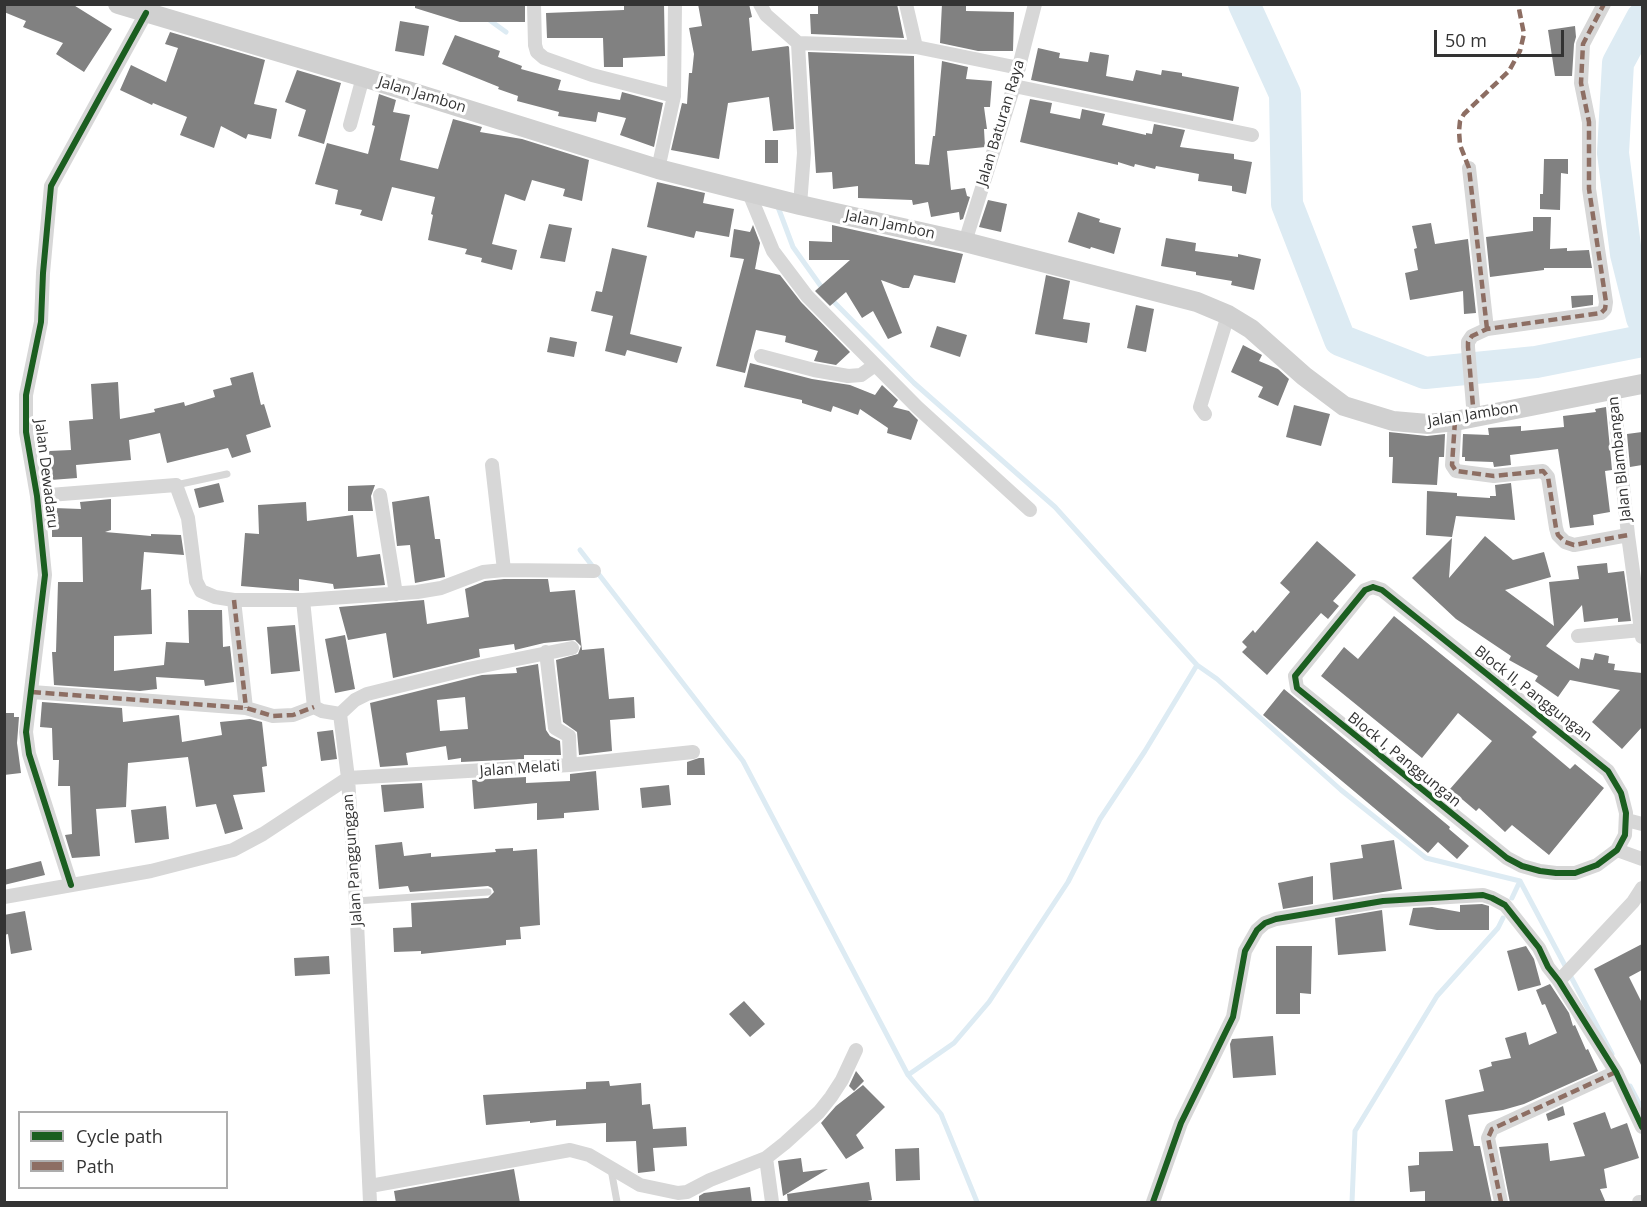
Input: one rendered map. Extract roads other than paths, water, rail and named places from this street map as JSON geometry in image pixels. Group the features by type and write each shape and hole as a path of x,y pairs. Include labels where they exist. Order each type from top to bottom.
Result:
{"main road":[{"name":"Jalan Jambon","path":"118,4 658,169 749,193 965,242 1197,302 1228,315 1251,329 1304,376 1344,406 1393,421 1428,424 1464,420 1627,386"}],"street":[{"path":"534,4 535,45 537,52 544,58 592,75 674,96"},
{"path":"658,169 674,96 675,4"},
{"path":"760,4 766,15 798,43 916,46 1019,68"},
{"path":"906,4 916,46"},
{"name":"Jalan Baturan Raya","path":"965,242 1014,86 1035,4"},
{"path":"1604,4 1583,44 1581,83 1589,122 1589,189 1606,302 1605,309 1601,313 1487,329 1472,336 1468,342 1471,387 1452,465 1456,471 1494,476 1543,471 1548,477 1558,535 1565,542 1574,544 1628,535"},
{"name":"Jalan Dewadaru","path":"71,885 29,754 26,732 45,575 37,496 26,432 26,395 41,322 51,186 146,13"},
{"path":"798,43 804,153 800,205"},
{"path":"351,125 363,77"},
{"path":"1014,86 1252,135"},
{"path":"1469,168 1487,329"},
{"path":"749,193 773,251 807,296 917,407 1030,510"},
{"path":"1205,414 1200,407 1228,315"},
{"path":"761,356 848,376 861,375 875,365"},
{"name":"Jalan Blambangan","path":"1627,386 1628,535 1642,634"},
{"path":"492,465 504,570"},
{"path":"37,496 176,485 188,518 196,581 201,591 215,597 234,600 303,600 430,591 475,574 504,570 594,571"},
{"path":"380,495 396,594"},
{"name":"Block II, Panggungan","path":"1373,587 1382,590 1598,762 1615,781 1625,805 1627,820"},
{"name":"Block I, Panggungan","path":"1373,587 1365,590 1295,676 1297,688 1507,858 1522,866 1540,871 1575,873 1597,865 1617,850"},
{"path":"234,600 246,708"},
{"path":"303,600 314,707"},
{"path":"1578,636 1642,634"},
{"path":"340,714 355,700 367,694 468,669 572,648"},
{"name":"Jalan Melati","path":"348,778 570,765 569,736 555,728 546,652"},
{"path":"32,692 246,708 273,716 293,715 314,707 340,714"},
{"path":"340,714 348,778"},
{"path":"570,765 693,752"},
{"name":"Jalan Panggunggan","path":"4,897 151,871 233,850 263,834 348,778 370,1203"},
{"path":"1642,824 1627,820 1625,835 1617,850 1642,859"},
{"path":"1566,974 1633,902 1642,888"},
{"path":"1153,1203 1181,1123 1221,1046 1233,1017 1245,951 1250,939 1265,923 1276,919 1383,902 1484,896 1499,901 1530,935 1548,967 1566,974 1642,1127"},
{"path":"370,1186 562,1150 584,1153 640,1185 678,1193 687,1192 710,1180 766,1158 819,1112 842,1080 856,1050"},
{"path":"1501,1203 1488,1138 1492,1129 1616,1072"},
{"path":"766,1158 772,1203"}],"lane":[{"path":"176,485 227,474"},
{"path":"356,901 488,892"},
{"path":"611,1169 617,1203"}],"waterway":[{"path":"1244,4 1285,94 1287,204 1340,340 1425,373 1536,362 1642,341"},
{"path":"1642,18 1618,63 1613,153 1626,254 1642,318"},
{"path":"488,19 506,32"},
{"path":"778,207 793,247 825,292"},
{"path":"831,299 914,383 1055,507 1197,665 1217,679 1341,790 1426,858 1520,881"},
{"path":"580,550 743,761 908,1075 954,1043 989,1002 1068,882 1100,819 1145,751 1197,665"},
{"path":"1520,881 1612,1054"},
{"path":"1512,898 1520,881"},
{"path":"1352,1202 1355,1131 1437,996 1498,928 1503,918"},
{"path":"908,1075 941,1114 977,1202"},
{"path":"1630,1086 1642,1109"}]}
